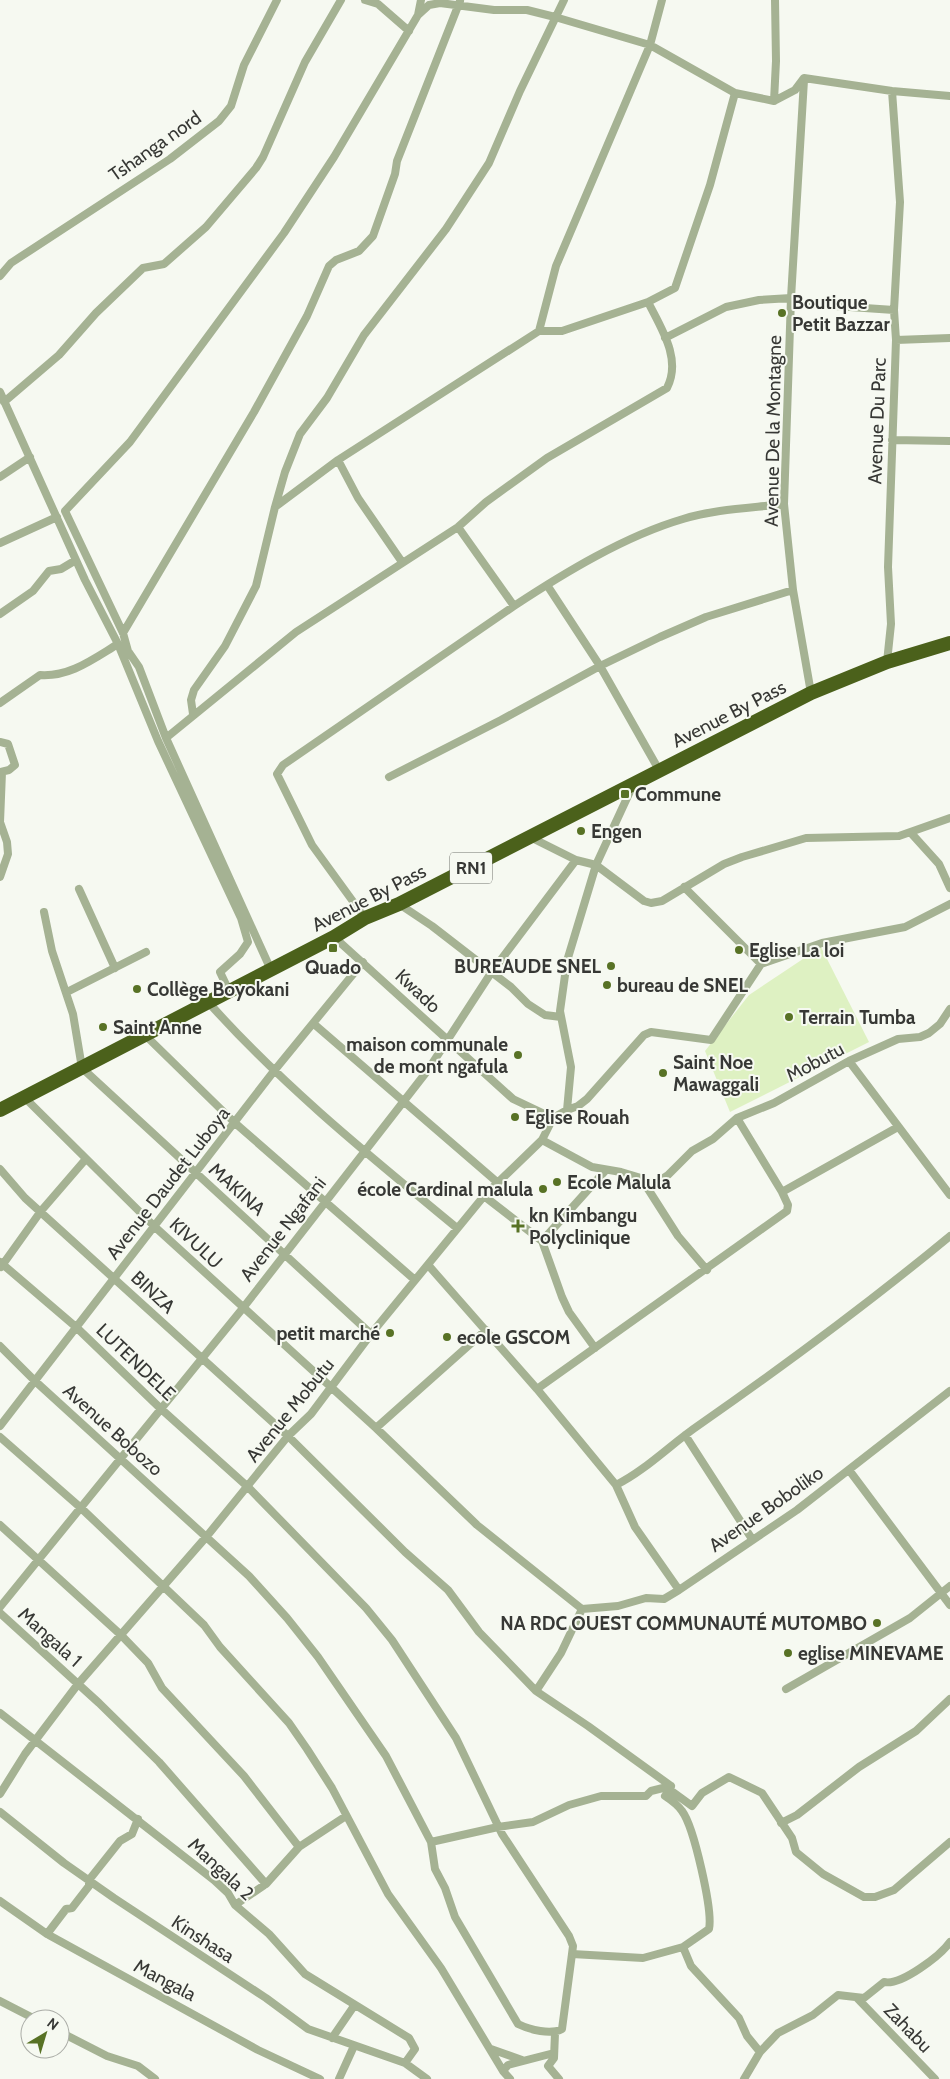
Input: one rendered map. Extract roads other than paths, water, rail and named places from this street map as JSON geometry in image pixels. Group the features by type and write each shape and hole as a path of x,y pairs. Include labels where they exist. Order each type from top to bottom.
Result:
{"highway":[{"name":"Avenue By Pass","path":"0,1110 22,1096 82,1068 209,1003 334,937 364,918 400,904 634,782 811,693 888,662 950,644"}],"street":[{"name":"Tshanga nord","path":"0,276 10,263 170,159 219,121 231,106 244,65 277,0"},
{"path":"4,402 58,355 96,313 143,268 164,264 206,227 263,157 305,62 341,0"},
{"path":"365,0 378,4 408,31"},
{"path":"271,970 166,738 139,667 128,651 123,633 65,511 130,442 284,233 334,158 418,15 421,0"},
{"path":"193,714 191,700 194,690 225,646 256,586 285,472 300,434 327,398 364,335 446,229 489,163 520,91 564,0"},
{"path":"539,330 556,266 650,45 662,0"},
{"path":"774,101 776,0"},
{"path":"418,15 434,3 460,2 494,10 527,10 650,45 735,93 774,101 795,90 804,78 892,91 950,96"},
{"path":"123,633 254,412 307,316 329,266 336,260 359,251 376,231 395,174 397,161 460,2"},
{"name":"Avenue De la Montagne","path":"804,78 791,300 784,504 793,590 811,693"},
{"name":"Avenue Du Parc","path":"888,662 891,624 888,567 896,340 894,310 900,202 892,91"},
{"path":"275,507 338,460 539,330 562,330 648,302 672,292 678,283 710,185 735,93"},
{"path":"665,338 726,307 759,300 791,300 894,310"},
{"path":"166,738 193,714 296,632 458,527 486,502 546,458 667,388 673,377 673,365 665,338 648,302"},
{"path":"896,340 950,338"},
{"path":"0,392 76,560 118,644 158,741 243,926 248,942 220,972 229,991"},
{"path":"892,440 950,441"},
{"path":"0,477 30,457"},
{"path":"338,460 358,498 402,562"},
{"path":"364,918 312,845 277,774 294,756 547,585 649,531 683,519 784,504"},
{"path":"0,543 57,517"},
{"path":"458,527 514,606"},
{"path":"0,614 33,591 49,571 62,569 76,560"},
{"path":"547,585 600,666 659,770"},
{"path":"388,777 501,720 600,666 706,618 793,590"},
{"path":"0,703 40,674 55,676 66,674 118,644"},
{"path":"0,742 8,744 15,764 1,772 0,822 8,848 6,864 0,877"},
{"path":"567,1110 571,1067 560,1011 567,961 596,865 634,782"},
{"path":"530,837 576,860 596,865 638,897 651,903 662,901 684,887 742,857 806,838 899,836 950,818"},
{"path":"911,833 939,864 950,888"},
{"name":"Avenue Ngafani","path":"0,1607 37,1559 121,1460 200,1358 243,1308 428,1070 446,1039 491,973 576,860"},
{"path":"684,887 762,964"},
{"path":"79,889 115,968"},
{"path":"400,904 432,926 511,987 528,1004 545,1015 561,1017"},
{"path":"553,1118 578,1106 587,1099 644,1035 652,1032 711,1040 762,964 822,944 905,927 950,904"},
{"path":"44,912 52,951 73,1014 82,1068"},
{"name":"Kwado","path":"334,937 513,1099 553,1118"},
{"path":"67,992 146,952"},
{"name":"Avenue Daudet Luboya","path":"0,1426 196,1175 274,1071 363,962"},
{"path":"209,1003 274,1071 364,1151 457,1228"},
{"name":"Mobutu","path":"648,1188 668,1175 692,1151 713,1139 737,1118 774,1102 849,1061 898,1039 920,1037 929,1033 940,1024 950,1009"},
{"path":"314,1024 497,1182"},
{"path":"145,1035 235,1123 415,1280"},
{"path":"849,1061 949,1191"},
{"name":"MAKINA","path":"82,1068 196,1175 285,1253 329,1298 371,1334"},
{"name":"KIVULU","path":"22,1096 85,1160 155,1226 376,1428 476,1524 582,1609"},
{"name":"Avenue Mobutu","path":"0,1794 34,1741 78,1684 164,1587 288,1436 311,1414 371,1334 415,1280 429,1266 484,1196 542,1140 553,1118"},
{"path":"537,1389 787,1212 788,1204 782,1192 737,1118"},
{"path":"782,1192 898,1127"},
{"path":"542,1140 581,1163 604,1170 632,1174 641,1178 678,1236 707,1270"},
{"path":"1,1265 41,1211 85,1160"},
{"name":"BINZA","path":"0,1169 25,1198 288,1436 406,1552 448,1590 479,1632 536,1691 671,1786 651,1791 646,1796 602,1796 564,1807 532,1822 498,1827"},
{"path":"542,1241 604,1170"},
{"path":"484,1196 542,1241 543,1249 555,1273 562,1297 569,1312 595,1348"},
{"path":"616,1486 632,1477 685,1435 800,1355 950,1236"},
{"name":"LUTENDELE","path":"1,1265 76,1327 160,1408 248,1487 332,1571 392,1640 456,1738 498,1827 563,1926 573,1946 572,1954"},
{"path":"429,1266 537,1389 616,1486 635,1527 679,1590"},
{"path":"376,1428 486,1330"},
{"name":"Avenue Bobozo","path":"0,1346 121,1460 207,1536 276,1604 318,1657 380,1745 431,1842 435,1869 445,1888 455,1917 518,2024 527,2029 555,2033"},
{"name":"Avenue Boboliko","path":"582,1609 618,1606 646,1598 664,1599 797,1510 950,1391"},
{"path":"685,1435 752,1539"},
{"path":"0,1437 81,1508 204,1625 220,1647 289,1723 332,1788 388,1894 441,1968 503,2071 510,2079"},
{"path":"849,1470 950,1605"},
{"path":"0,1525 121,1635 148,1663 162,1688 244,1776 299,1847"},
{"path":"786,1690 902,1623 950,1586"},
{"path":"536,1691 561,1653 582,1609"},
{"name":"Mangala 1","path":"0,1613 78,1684 159,1762 266,1884"},
{"path":"782,1823 797,1815 859,1767 916,1731 950,1699"},
{"name":"Mangala 2","path":"0,1713 214,1880 228,1892 236,1906 269,1934 298,1968 354,2006 409,2038 415,2048 405,2063"},
{"path":"558,2079 548,2066 554,2053 555,2033 562,2029 572,1954 643,1958 683,1947 710,1926 704,1884 693,1838 682,1811 665,1796 670,1790 692,1806 702,1793 729,1777 762,1793 792,1838 796,1852 823,1874 854,1892 869,1898 894,1890 950,1842"},
{"name":"Kinshasa","path":"0,1812 64,1863 308,2029 405,2063 427,2079"},
{"path":"236,1906 266,1884 299,1847 346,1816"},
{"path":"47,1934 66,1909 72,1908 89,1886 89,1880 120,1841 132,1834 138,1819"},
{"path":"431,1842 498,1827"},
{"name":"Mangala","path":"0,1901 47,1934 258,2050 320,2079"},
{"path":"744,2079 760,2052 785,2028 798,2025 813,2016 838,1995 858,1999 864,1998 884,1982 890,1984 912,1973 939,1956 950,1942"},
{"path":"683,1947 691,1966 739,2018 747,2036 760,2052"},
{"name":"Zahabu","path":"858,1999 935,2079"},
{"path":"0,2000 20,2011"},
{"path":"332,2038 354,2006"},
{"path":"70,2037 108,2056 138,2066 155,2079"},
{"path":"339,2079 354,2046"},
{"path":"491,2049 522,2060"},
{"path":"503,2071 508,2066 522,2060 554,2053"}],"place":[{"name":"Boutique Petit Bazzar","path":"782,313"},
{"name":"Commune","path":"625,794"},
{"name":"Engen","path":"581,831"},
{"name":"Quado","path":"333,948"},
{"name":"Eglise La loi","path":"739,950"},
{"name":"BUREAUDE SNEL","path":"611,966"},
{"name":"bureau de SNEL","path":"607,985"},
{"name":"Collège Boyokani","path":"137,989"},
{"name":"Terrain Tumba","path":"789,1017"},
{"name":"Saint Anne","path":"103,1027"},
{"name":"maison communale de mont ngafula","path":"518,1055"},
{"name":"Saint Noe Mawaggali","path":"663,1073"},
{"name":"Eglise Rouah","path":"515,1117"},
{"name":"Ecole Malula","path":"557,1182"},
{"name":"école Cardinal malula","path":"543,1189"},
{"name":"kn Kimbangu Polyclinique","path":"518,1226"},
{"name":"petit marché","path":"390,1333"},
{"name":"ecole GSCOM","path":"447,1337"},
{"name":"NA RDC OUEST COMMUNAUTÉ MUTOMBO","path":"877,1623"},
{"name":"eglise MINEVAME","path":"788,1653"}]}
